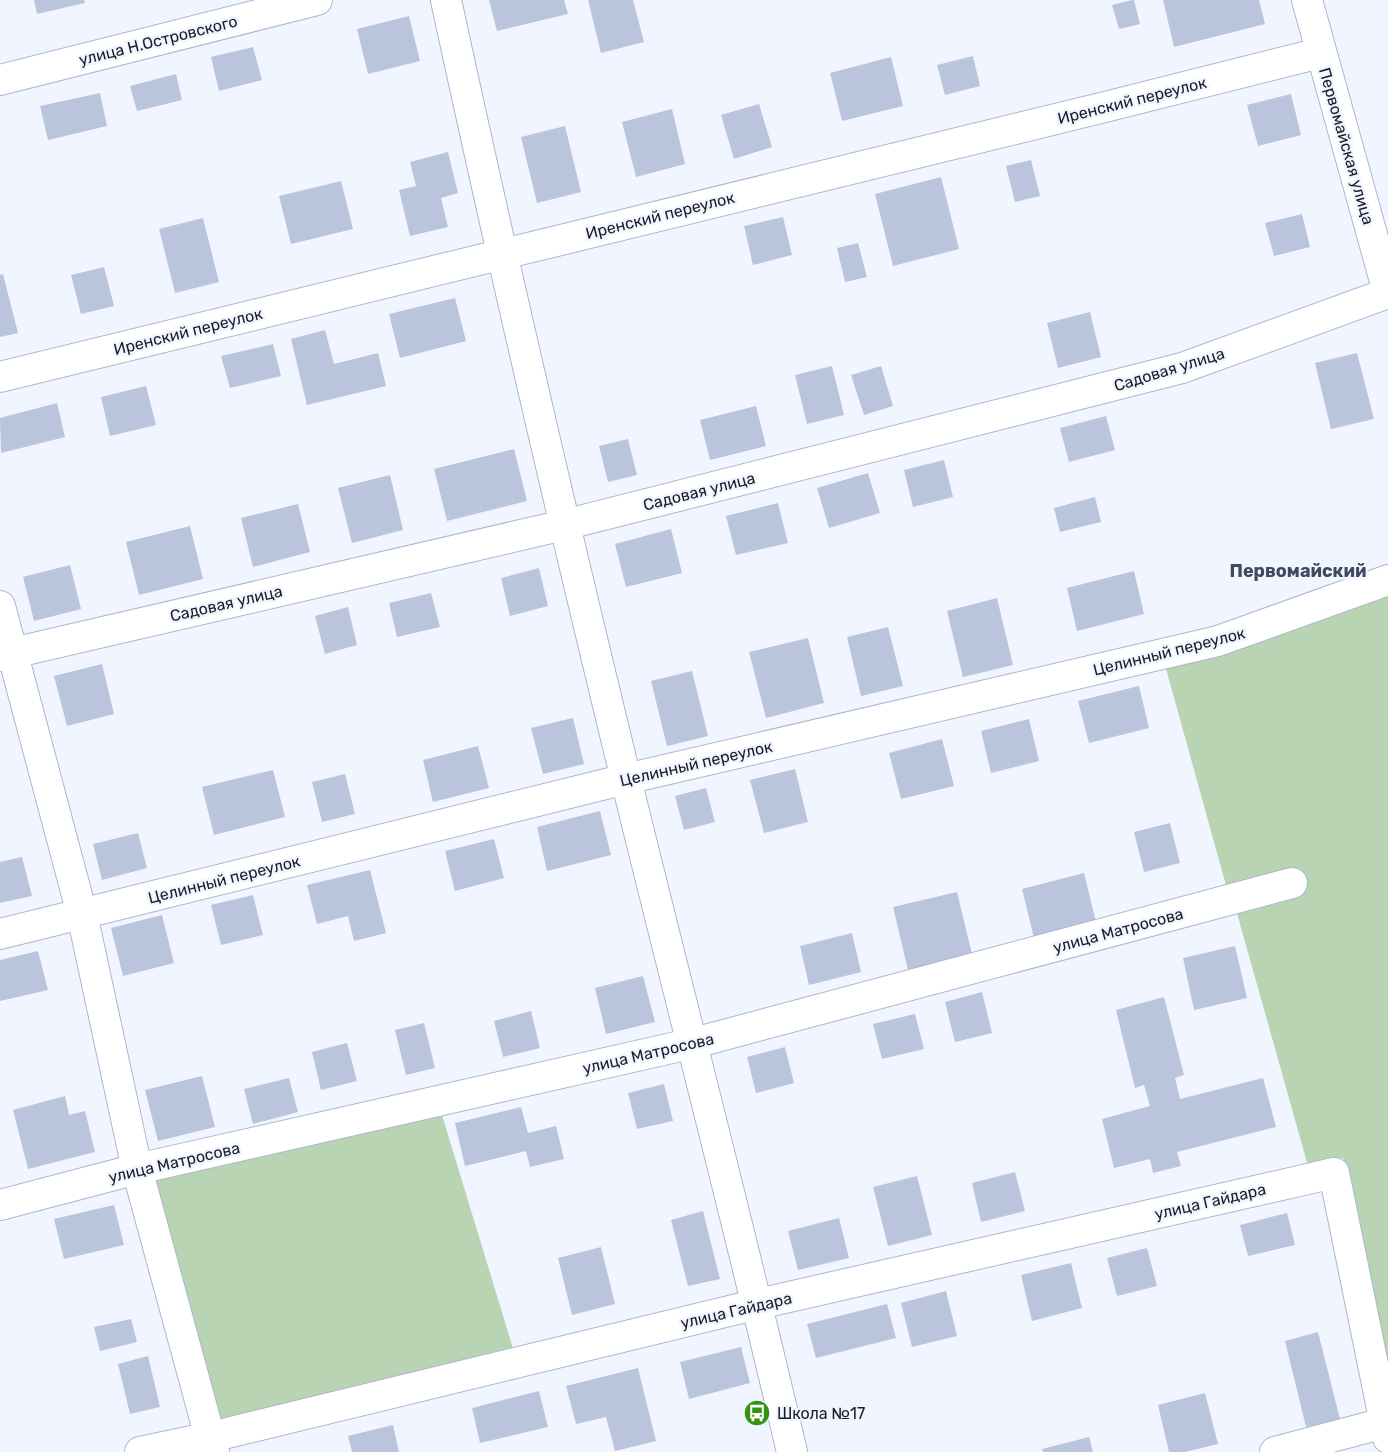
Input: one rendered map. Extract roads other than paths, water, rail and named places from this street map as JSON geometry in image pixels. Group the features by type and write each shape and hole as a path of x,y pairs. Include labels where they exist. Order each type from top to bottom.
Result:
{"street":[{"name":"улица Н.Островского","path":"0,80 317,0"},
{"path":"446,0 501,254 564,525 758,1304 792,1452"},
{"name":"Первомайская улица","path":"1307,0 1388,292"},
{"name":"Иренский переулок","path":"0,377 1320,53"},
{"name":"Садовая улица","path":"6,655 564,525 1182,368 1388,292"},
{"name":"Целинный переулок","path":"0,934 626,779 1218,641 1388,580"},
{"path":"0,606 6,655 82,914 137,1170 212,1444"},
{"name":"улица Матросова","path":"0,1205 137,1170 694,1044 1292,883"},
{"name":"улица Гайдара","path":"140,1452 212,1444 758,1304 1334,1173 1386,1430"},
{"path":"1275,1452 1386,1430"}],"place":[{"name":"Школа №17","path":"757,1413"}],"district":[{"name":"Первомайский","path":"1298,571"}]}
